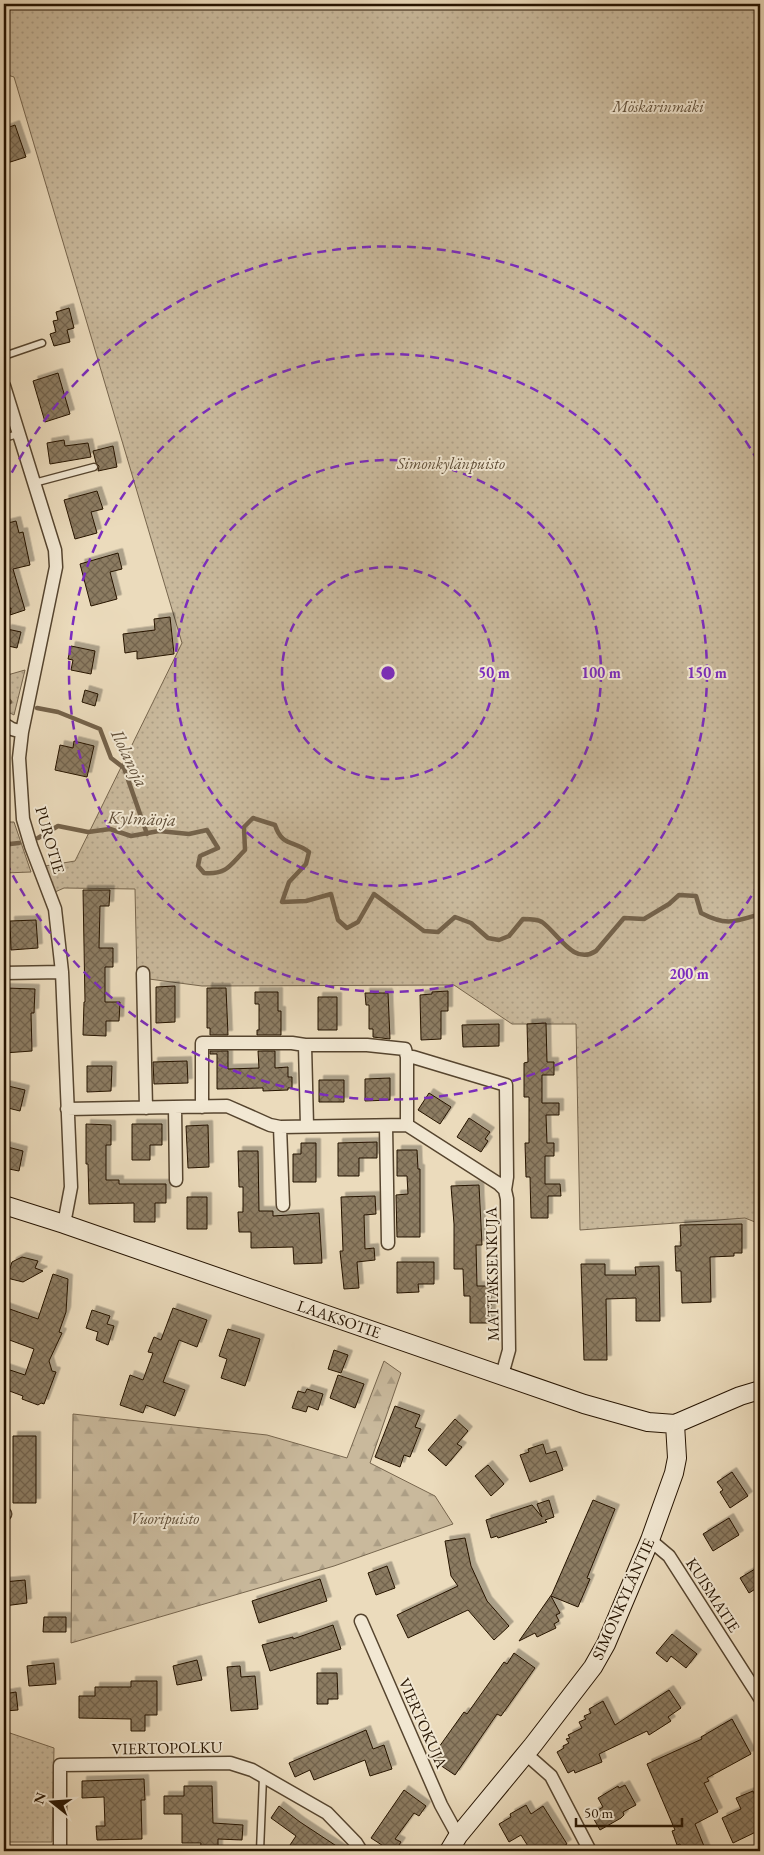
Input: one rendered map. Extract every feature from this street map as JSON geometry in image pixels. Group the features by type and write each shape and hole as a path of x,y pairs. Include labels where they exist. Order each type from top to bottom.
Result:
{"main road":[{"name":"LAAKSOTIE","path":"4,1206 64,1224 584,1404 648,1422 675,1424"},
{"path":"675,1424 740,1396 760,1390"},
{"name":"SIMONKYLÄNTIE","path":"449,1851 458,1836 526,1754 593,1667 606,1644 650,1540 674,1473 677,1458 675,1424"}],"street":[{"name":"PUROTIE","path":"4,386 55,550 56,568 10,730 19,758 24,819 31,846 55,909 62,972 71,1188 64,1224"},
{"path":"4,973 62,972"},
{"path":"143,973 146,1108"},
{"path":"67,1109 175,1108 202,1107 227,1106 270,1125 280,1127 407,1125 407,1057 404,1049 367,1046 305,1045 292,1042 202,1043 202,1107"},
{"path":"305,1045 308,1126"},
{"path":"407,1057 446,1066 506,1085 507,1177 505,1190"},
{"path":"175,1108 176,1180"},
{"name":"MATTAKSENKUJA","path":"407,1125 499,1184 505,1190 508,1217 510,1328 509,1350 502,1375"},
{"path":"386,1126 388,1243"},
{"path":"280,1127 283,1205"},
{"name":"KUISMATIE","path":"650,1540 669,1556 760,1698"},
{"name":"VIERTOKUJA","path":"361,1621 441,1805 458,1836"},
{"path":"526,1754 551,1776 590,1851"},
{"name":"VIERTOPOLKU","path":"60,1851 60,1765 230,1763 252,1770 327,1813 356,1842 361,1851"}],"lane":[{"path":"4,356 42,343"},
{"path":"4,438 18,434"},
{"path":"34,483 94,467"},
{"path":"260,1851 263,1776"}],"green space":[{"name":"Simonkylänpuisto","path":"4,4 760,4 760,1224 745,1218 580,1230 576,1024 512,1024 454,985 202,986 137,979 135,889 64,888 55,892 45,866 75,861 182,643 14,77 4,74"},
{"path":"25,670 14,715 4,710 4,676"},
{"path":"4,822 14,822 31,872 4,873"},
{"name":"Vuoripuisto","path":"384,1361 401,1373 370,1463 435,1496 453,1524 334,1566 71,1643 73,1414 267,1435 347,1458"},
{"path":"4,1731 54,1748 52,1842 4,1842"}],"building":[{"path":"15,125 26,157 4,164 4,129"},
{"path":"69,308 74,328 67,330 70,342 54,346 50,334 56,332 53,321 58,320 56,312"},
{"path":"58,373 70,414 45,422 33,381"},
{"path":"64,440 65,446 88,443 91,457 50,464 47,443"},
{"path":"113,446 117,467 98,471 99,466 96,463 93,451"},
{"path":"97,491 103,509 91,512 97,533 75,539 64,500"},
{"path":"16,521 19,533 23,532 30,565 13,569 25,610 10,615 11,608 4,610 4,524"},
{"path":"118,553 122,569 110,572 117,599 91,606 80,564"},
{"path":"170,617 174,654 137,659 137,651 125,653 123,634 155,630 154,619"},
{"path":"7,629 21,632 17,648 4,645"},
{"path":"71,646 95,651 91,674 71,670 73,660 68,659"},
{"path":"85,690 98,694 95,706 82,702"},
{"path":"74,741 94,746 87,777 55,770 60,745 73,748"},
{"path":"83,890 110,890 109,906 100,906 99,948 113,948 113,967 105,967 105,1002 120,1002 119,1021 106,1021 106,1036 83,1035 85,1002"},
{"path":"36,920 38,948 11,950 10,921"},
{"path":"175,986 175,1022 156,1023 156,987"},
{"path":"5,988 35,989 34,1013 31,1013 32,1051 4,1053"},
{"path":"207,988 226,988 228,1035 210,1035 210,1028 207,1028"},
{"path":"448,991 448,1011 441,1011 441,1039 421,1040 420,995"},
{"path":"255,992 278,992 278,1011 281,1011 281,1035 257,1035 257,1030 259,1030 259,1004 255,1004"},
{"path":"365,993 388,993 390,1039 373,1037 373,1029 369,1029 369,1005 366,1005"},
{"path":"318,997 337,997 337,1030 318,1030"},
{"path":"546,1023 547,1062 554,1062 554,1075 542,1075 542,1103 559,1103 559,1115 546,1115 547,1143 554,1143 554,1156 545,1156 545,1184 560,1184 561,1196 548,1196 548,1218 531,1218 530,1177 526,1177 525,1143 529,1143 529,1097 524,1097 524,1063 528,1062 527,1024"},
{"path":"499,1024 499,1046 463,1047 462,1025"},
{"path":"210,1051 228,1051 228,1069 259,1068 258,1051 275,1051 275,1068 288,1067 288,1077 292,1077 292,1088 288,1088 288,1090 263,1091 263,1088 217,1089 217,1054 210,1054"},
{"path":"187,1061 188,1083 154,1084 153,1062"},
{"path":"87,1066 112,1066 111,1091 87,1092"},
{"path":"390,1078 390,1100 365,1101 365,1079"},
{"path":"319,1080 344,1080 344,1102 319,1102"},
{"path":"4,1085 25,1090 20,1111 4,1107"},
{"path":"429,1093 451,1107 440,1124 418,1110"},
{"path":"469,1118 490,1132 485,1139 488,1141 481,1152 457,1137"},
{"path":"86,1124 111,1125 111,1145 106,1145 106,1180 119,1180 119,1184 166,1184 166,1203 155,1203 155,1222 134,1222 134,1203 89,1204"},
{"path":"132,1124 162,1124 162,1145 150,1145 150,1160 132,1160"},
{"path":"208,1125 209,1167 188,1168 186,1126"},
{"path":"377,1142 377,1158 359,1158 359,1176 338,1176 338,1143"},
{"path":"301,1143 316,1143 316,1182 293,1182 293,1154 301,1154"},
{"path":"4,1146 23,1151 19,1171 4,1168"},
{"path":"397,1150 417,1150 418,1169 420,1169 420,1237 397,1237 396,1195 408,1194 407,1176 397,1176"},
{"path":"238,1151 258,1151 259,1211 273,1211 273,1216 319,1213 322,1263 294,1264 293,1247 251,1248 251,1232 239,1232 238,1212 243,1212 243,1187 239,1187"},
{"path":"479,1185 482,1245 476,1245 477,1286 491,1286 491,1323 470,1323 470,1296 464,1296 463,1269 454,1269 454,1224 451,1186"},
{"path":"375,1196 376,1214 364,1215 365,1249 374,1248 375,1260 357,1262 359,1288 344,1289 340,1251 343,1251 341,1197"},
{"path":"187,1197 207,1197 207,1229 187,1229"},
{"path":"742,1224 742,1253 734,1253 734,1256 710,1257 711,1302 682,1303 681,1271 676,1271 675,1246 681,1246 680,1225"},
{"path":"22,1257 38,1261 35,1268 43,1271 23,1282 7,1278 12,1262"},
{"path":"397,1262 434,1262 434,1284 418,1284 419,1292 397,1293"},
{"path":"581,1264 605,1264 605,1275 636,1275 635,1267 659,1266 660,1321 636,1321 636,1298 606,1299 607,1360 584,1360"},
{"path":"53,1274 68,1279 66,1312 59,1332 62,1333 49,1361 52,1371 56,1372 44,1404 38,1405 22,1399 23,1396 4,1389 4,1368 25,1375 34,1349 4,1338 4,1307 38,1319"},
{"path":"173,1308 207,1320 197,1347 179,1340 163,1382 185,1390 175,1416 146,1405 143,1413 120,1405 130,1375 143,1380 153,1353 148,1352 154,1337 161,1340"},
{"path":"92,1310 110,1316 107,1324 114,1326 108,1345 96,1340 98,1332 86,1328"},
{"path":"228,1329 260,1339 245,1386 221,1378 227,1359 219,1356"},
{"path":"334,1350 348,1355 341,1373 328,1369"},
{"path":"338,1375 364,1384 355,1408 330,1398"},
{"path":"307,1389 323,1394 318,1410 308,1406 306,1412 292,1408 298,1391 305,1393"},
{"path":"395,1406 420,1415 415,1427 421,1429 410,1457 404,1455 400,1467 375,1457"},
{"path":"455,1419 468,1431 457,1444 462,1447 446,1466 428,1450"},
{"path":"13,1436 36,1436 36,1503 13,1503"},
{"path":"543,1444 546,1454 556,1451 563,1470 530,1482 520,1455 529,1452 528,1449"},
{"path":"488,1465 504,1484 491,1496 475,1476"},
{"path":"732,1472 748,1496 730,1508 720,1492 723,1490 717,1482"},
{"path":"549,1500 554,1517 545,1520 547,1522 498,1538 497,1536 491,1538 486,1520 532,1505 542,1517 537,1504"},
{"path":"593,1500 615,1509 587,1578 590,1579 578,1607 551,1596 560,1613 556,1615 559,1621 554,1624 556,1628 537,1637 535,1633 519,1641 552,1594"},
{"path":"729,1518 739,1535 713,1551 703,1534"},
{"path":"465,1538 471,1566 487,1601 509,1626 494,1640 468,1610 408,1638 397,1615 458,1586 451,1576 445,1541"},
{"path":"387,1566 395,1588 376,1595 368,1573"},
{"path":"760,1566 760,1586 749,1593 740,1578"},
{"path":"320,1579 327,1601 259,1623 252,1601"},
{"path":"25,1580 27,1603 4,1606 4,1582"},
{"path":"44,1617 66,1617 66,1632 43,1632"},
{"path":"333,1625 341,1649 270,1671 262,1645 293,1637 293,1639"},
{"path":"672,1634 697,1654 686,1668 671,1656 667,1662 656,1653"},
{"path":"514,1653 535,1668 501,1716 497,1714 455,1775 434,1761 442,1749 439,1747 464,1712 467,1714 504,1662 507,1664"},
{"path":"197,1660 202,1680 177,1685 173,1666"},
{"path":"54,1663 56,1684 29,1686 27,1666"},
{"path":"240,1666 241,1677 255,1676 258,1709 231,1711 227,1667"},
{"path":"317,1673 337,1673 338,1699 328,1699 328,1704 317,1704"},
{"path":"131,1681 157,1681 157,1715 145,1715 145,1731 131,1731 131,1719 79,1718 79,1696 95,1696 95,1687 131,1687"},
{"path":"669,1690 681,1708 668,1717 671,1721 649,1735 647,1731 599,1754 602,1762 575,1773 574,1770 568,1773 557,1752 569,1743 566,1739 570,1738 568,1735 582,1728 579,1722 586,1719 584,1716 591,1713 589,1709 603,1701 615,1725"},
{"path":"16,1692 18,1710 4,1711 4,1694"},
{"path":"732,1719 751,1754 707,1778 709,1781 704,1783 718,1812 695,1824 706,1851 683,1851 680,1844 677,1845 672,1831 675,1830 647,1764 702,1739 701,1737"},
{"path":"366,1730 373,1749 384,1745 392,1769 370,1776 365,1760 314,1780 310,1770 295,1777 289,1763"},
{"path":"144,1779 145,1800 141,1800 142,1839 97,1840 96,1826 105,1826 104,1797 82,1798 82,1781"},
{"path":"625,1785 636,1805 623,1812 624,1815 621,1818 600,1830 591,1814 603,1807 598,1798 618,1786 619,1788"},
{"path":"184,1786 212,1786 213,1823 243,1825 242,1840 218,1839 218,1851 200,1851 201,1843 182,1843 182,1814 164,1814 164,1796 184,1796"},
{"path":"404,1790 426,1806 419,1816 414,1813 395,1839 401,1842 395,1851 391,1851 371,1838"},
{"path":"753,1791 760,1807 760,1830 733,1843 722,1818 741,1809 736,1798"},
{"path":"526,1805 531,1814 543,1806 567,1844 556,1851 531,1851 521,1835 509,1842 499,1824 511,1817 510,1814"},
{"path":"279,1806 344,1851 286,1851 296,1836 271,1818"}],"waterway":[{"name":"Ilolanoja","path":"4,695 10,702"},
{"name":"Ilolanoja","path":"37,708 58,712 100,729 111,758 124,768 147,834"},
{"name":"Kylmäoja","path":"38,838 58,826 88,832 110,829 131,836 159,831 189,834 207,830 218,848 200,856 198,866 204,873 212,873 228,868 245,850 244,827 253,818 275,825 281,837 309,852 306,864 289,882 282,902 306,901 331,894 338,920 347,928 358,922 374,894 424,931 438,932 455,917 471,923 488,938 499,940 509,936 523,919 535,920 542,922 573,951 588,955 596,951 624,918 644,919 669,904 679,895 696,896 701,913 717,920 736,921 760,914"},
{"name":"Kylmäoja","path":"4,842 10,844 19,843"}],"park label":[{"name":"Möskärinmäki","path":"658,106"}]}
